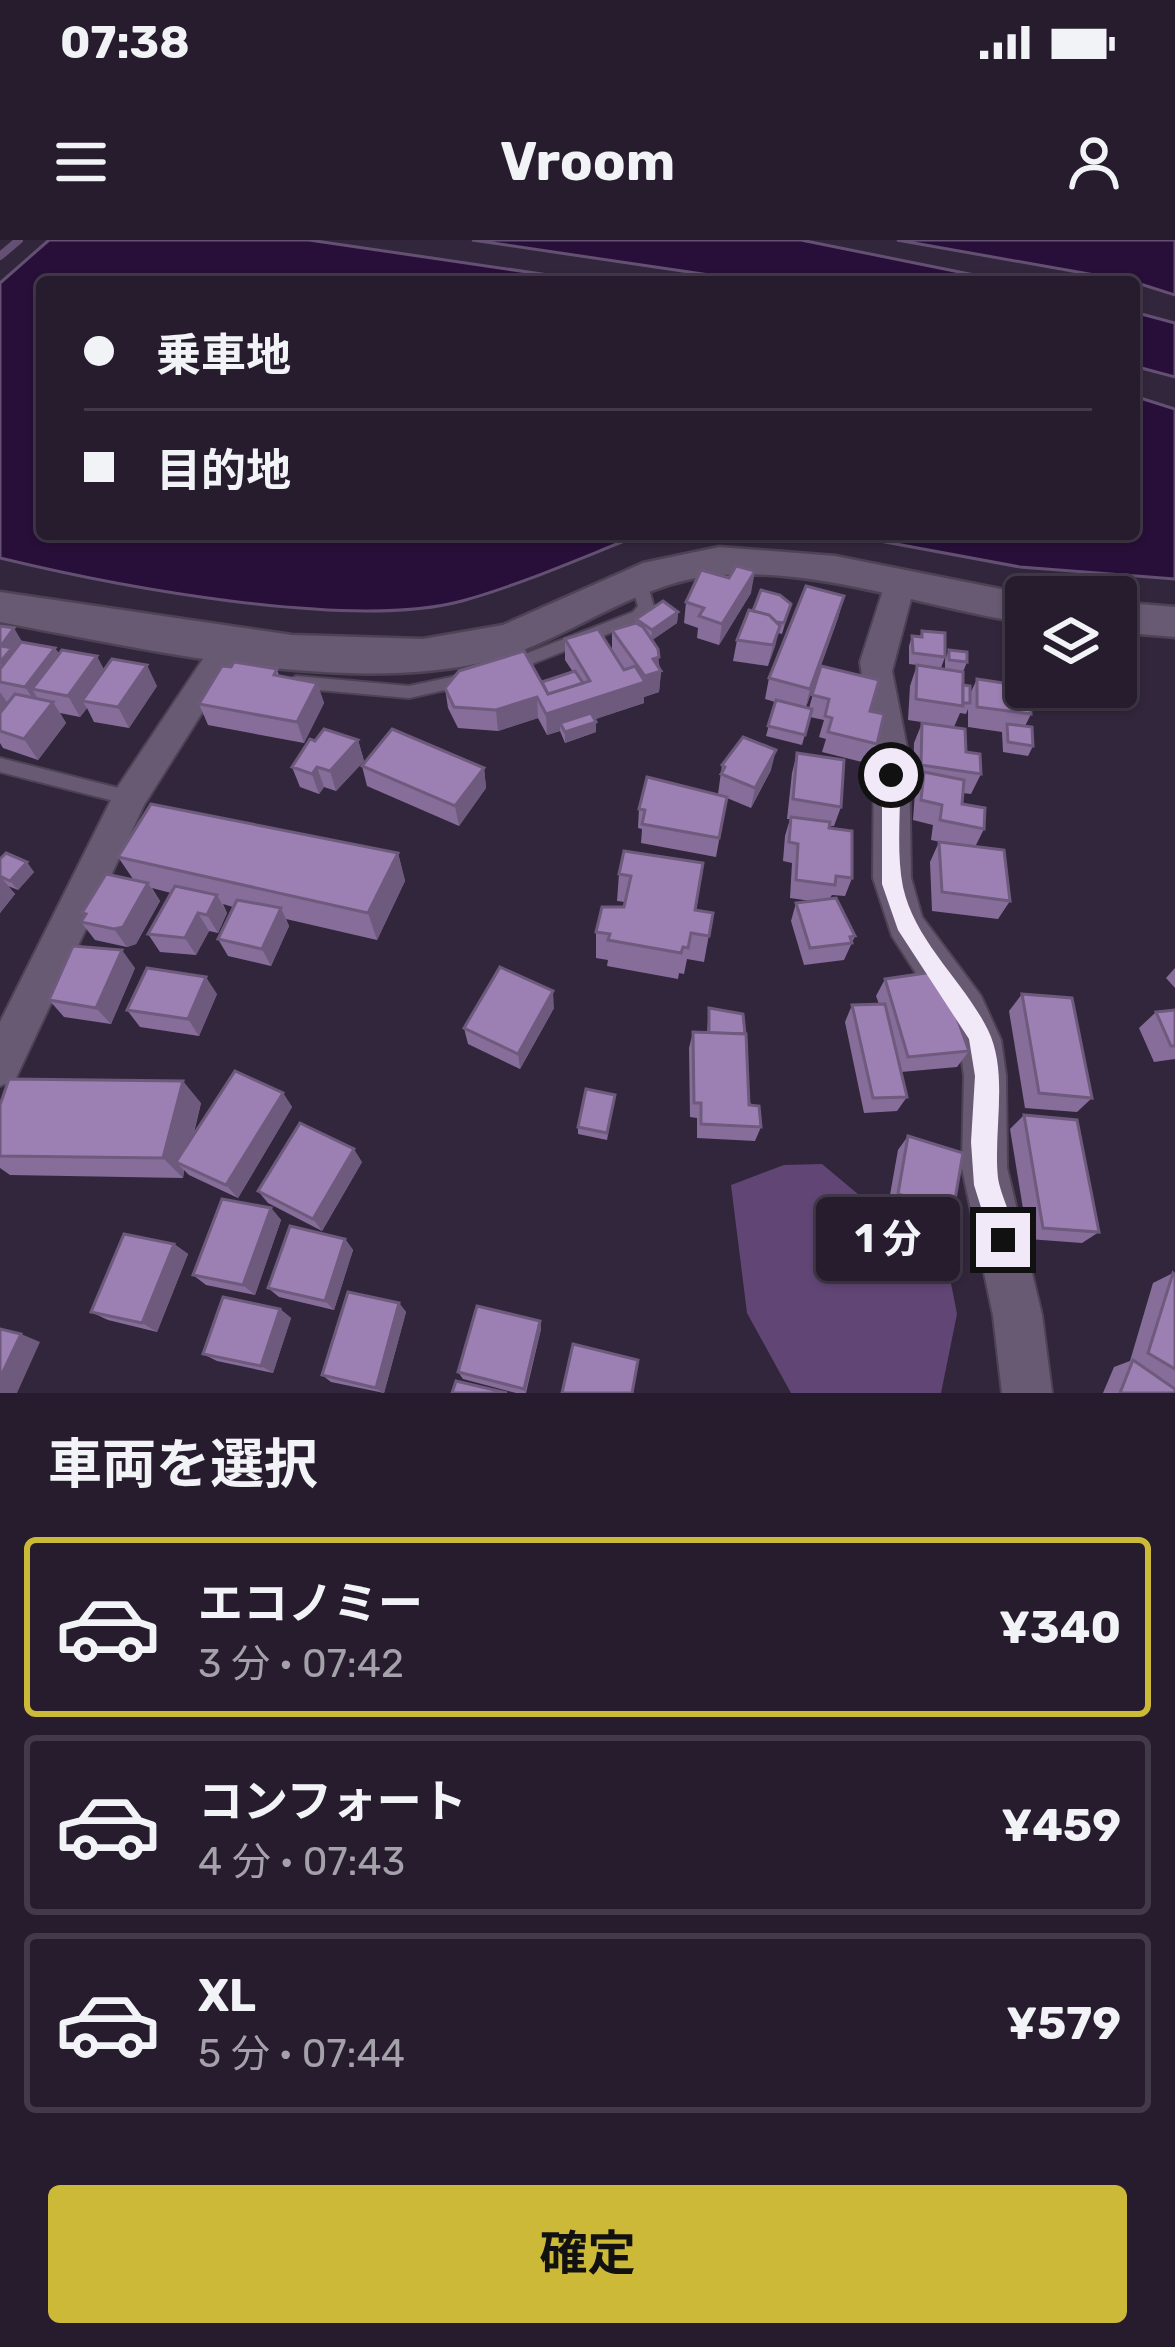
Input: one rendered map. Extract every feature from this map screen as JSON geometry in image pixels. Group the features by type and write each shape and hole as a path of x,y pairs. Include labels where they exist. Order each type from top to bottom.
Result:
{"street":[{"path":"0,607 225,660 384,659 495,644 638,579 716,560 767,561 1005,604"},
{"path":"900,584 875,665 889,734 892,884 905,924 980,1036 986,1076 982,1142 987,1185 1003,1240 1027,1365 1027,1393"},
{"path":"1137,619 1175,622"},
{"path":"0,1066 130,798 225,660"}],"lane":[{"path":"286,680 382,692 469,680 638,616 646,607 638,579"},
{"path":"0,764 130,798"}],"shaded area":[{"path":"49,240 309,240 555,276 36,276 36,540 627,540 462,601 359,611 167,592 0,558 0,283"},
{"path":"472,240 801,240 979,276 716,276"},
{"path":"897,240 1175,240 1175,295 1140,284 1140,276 1100,276"},
{"path":"1140,314 1175,323 1175,377 1140,368"},
{"path":"1140,398 1175,409 1175,579 1020,567 874,540 1140,540"},
{"path":"822,1164 902,1231 944,1247 957,1314 941,1393 791,1393 747,1313 731,1185 784,1165"}],"building":[{"path":"736,566 755,571 722,624 699,616 704,608 686,602 701,570 729,578"},
{"path":"806,586 844,596 810,689 769,678"},
{"path":"761,590 791,604 784,623 753,611"},
{"path":"663,601 678,612 652,630 636,619"},
{"path":"749,610 769,615 780,626 773,645 737,640"},
{"path":"636,623 658,649 659,657 653,659 661,671 645,676 612,630"},
{"path":"0,626 14,628 1,646 12,648 0,662"},
{"path":"598,629 624,670 635,666 645,682 546,714 537,697 496,710 454,707 445,688 459,671 524,651 548,694 590,681 565,639"},
{"path":"922,631 945,633 945,657 913,653 912,636 922,637"},
{"path":"21,642 55,648 25,687 0,682 0,669"},
{"path":"62,650 97,656 68,696 32,689"},
{"path":"949,650 967,652 967,662 949,660"},
{"path":"112,659 147,665 118,707 82,701"},
{"path":"234,662 277,669 274,675 317,683 297,722 199,704 222,666 231,667"},
{"path":"917,665 963,672 963,706 916,699"},
{"path":"821,666 879,680 870,711 884,714 877,744 828,732 829,699 812,695"},
{"path":"575,671 583,683 548,694 542,682"},
{"path":"977,679 1005,683 1005,708 1031,708 1031,714 977,707"},
{"path":"963,685 970,686 970,703 963,703"},
{"path":"15,694 53,702 24,739 0,731 0,713"},
{"path":"776,700 812,709 805,735 768,726"},
{"path":"591,713 596,722 565,732 560,723"},
{"path":"922,723 965,729 966,752 980,754 981,774 921,765"},
{"path":"1007,724 1032,727 1033,746 1008,742"},
{"path":"324,729 358,740 330,771 317,767 312,774 292,767 310,739 315,741"},
{"path":"392,729 484,768 455,806 362,766"},
{"path":"743,737 776,750 755,788 721,774 722,765"},
{"path":"797,753 844,760 841,807 793,799"},
{"path":"924,772 964,780 962,804 985,808 984,829 940,820 942,805 921,800"},
{"path":"647,777 727,797 719,838 642,824 645,810 639,809"},
{"path":"151,804 398,853 368,913 118,857"},
{"path":"791,817 830,822 829,828 852,831 852,878 836,876 835,885 796,880 798,844 789,842"},
{"path":"939,842 1004,850 1010,901 942,892"},
{"path":"624,851 703,863 695,910 713,913 709,936 691,933 688,948 683,947 681,953 608,940 610,934 596,932 602,907 624,907 631,876 619,874"},
{"path":"6,853 27,862 10,881 0,876 0,859"},
{"path":"106,874 148,883 123,927 81,922"},
{"path":"175,886 217,895 207,915 198,913 185,938 148,934"},
{"path":"836,898 855,936 850,937 852,943 810,948 796,903"},
{"path":"237,900 281,908 262,949 218,939"},
{"path":"73,946 122,950 96,1008 49,1000"},
{"path":"500,967 553,991 518,1054 464,1028"},
{"path":"147,968 206,977 188,1019 127,1010"},
{"path":"940,971 969,1051 908,1057 885,979"},
{"path":"1022,994 1072,998 1092,1098 1039,1093"},
{"path":"885,1004 907,1097 873,1098 852,1005"},
{"path":"709,1008 743,1014 745,1034 709,1033"},
{"path":"1175,1010 1175,1046 1171,1046 1156,1012"},
{"path":"693,1032 746,1034 749,1105 759,1106 761,1127 701,1124 701,1103 694,1103"},
{"path":"235,1071 283,1093 226,1185 176,1162"},
{"path":"9,1079 183,1081 163,1158 0,1156 0,1105"},
{"path":"586,1089 615,1095 607,1133 578,1127"},
{"path":"1024,1115 1077,1120 1099,1232 1043,1228"},
{"path":"300,1123 354,1149 313,1219 258,1191"},
{"path":"908,1136 963,1153 953,1211 898,1194"},
{"path":"222,1199 271,1208 243,1285 193,1275"},
{"path":"290,1226 345,1239 325,1301 268,1288"},
{"path":"124,1234 174,1244 142,1323 91,1312"},
{"path":"1175,1275 1175,1369 1148,1353"},
{"path":"348,1292 399,1303 376,1388 322,1375"},
{"path":"223,1297 280,1309 261,1366 203,1354"},
{"path":"477,1306 540,1321 524,1389 458,1372"},
{"path":"0,1329 21,1334 0,1378"},
{"path":"573,1344 638,1360 632,1393 562,1393"},
{"path":"1133,1360 1175,1389 1175,1393 1120,1393"},
{"path":"456,1381 507,1393 452,1393"}],"waterway":[{"path":"0,256 19,240"}],"route":[{"path":"891,775 892,884 905,924 980,1036 986,1076 982,1142 987,1185 1003,1240"}]}
